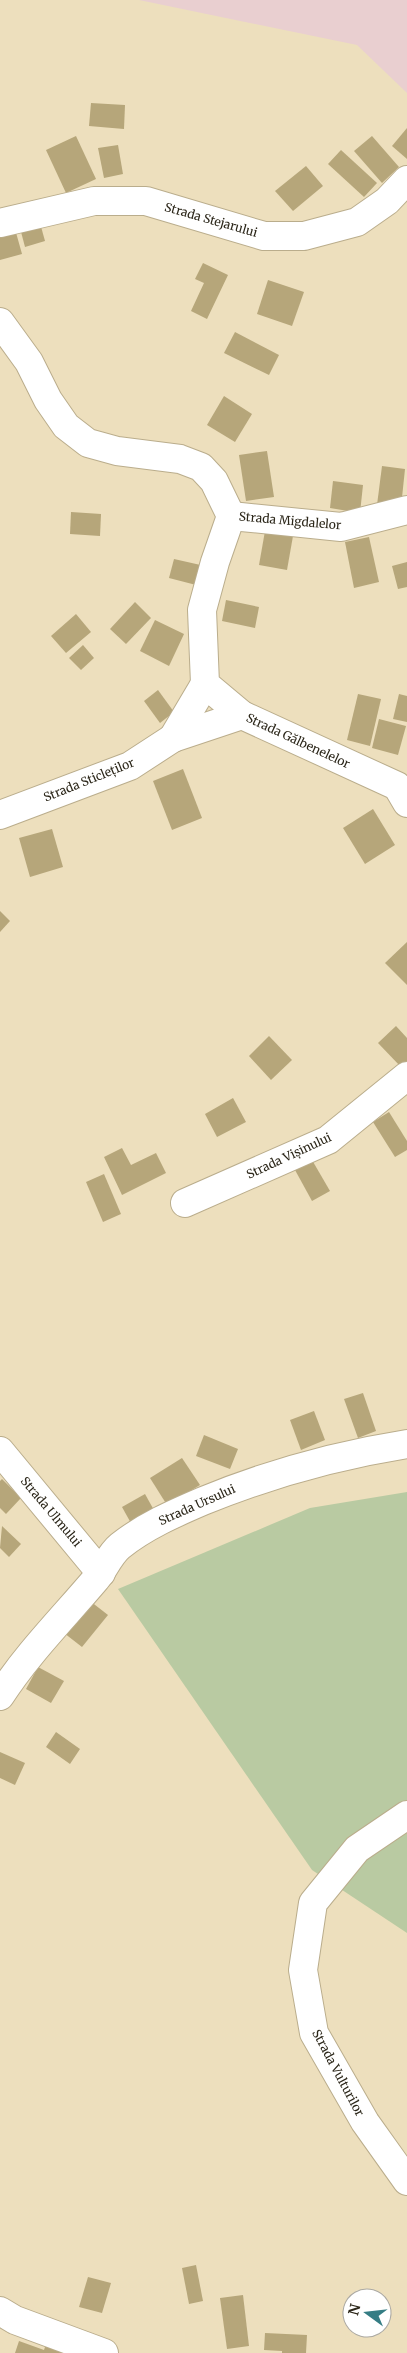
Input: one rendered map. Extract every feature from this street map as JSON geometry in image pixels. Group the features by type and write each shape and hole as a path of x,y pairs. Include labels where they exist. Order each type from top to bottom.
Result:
{"street":[{"name":"Strada Stejarului","path":"0,223 94,201 146,202 264,236 304,236 357,222 388,201 407,180"},
{"path":"0,322 29,362 48,400 66,426 88,443 118,451 180,459 201,466 214,481 231,516 215,562 202,610 205,684"},
{"name":"Strada Migdalelor","path":"231,516 341,527 407,510"},
{"name":"Strada Gălbenelelor","path":"205,684 242,714 404,792"},
{"name":"Strada Sticleților","path":"173,738 205,684"},
{"name":"Strada Sticleților","path":"0,816 130,766 173,738 242,714"},
{"name":"Strada Vișinului","path":"185,1203 328,1140 407,1076"},
{"name":"Strada Ursului","path":"0,1696 16,1672 101,1573 119,1547 167,1516 240,1486 301,1467 365,1450 407,1444"},
{"name":"Strada Ulmului","path":"0,1451 101,1573"},
{"name":"Strada Vulturilor","path":"407,1815 357,1849 313,1903 303,1970 314,2033 365,2122 407,2181"},
{"path":"0,2311 14,2320 104,2353"}],"shaded area":[{"path":"139,0 407,0 407,93 357,45"}],"green space":[{"path":"407,1492 407,1933 312,1870 118,1589 310,1508"}],"building":[{"path":"91,103 125,105 124,129 89,126"},
{"path":"407,128 407,159 392,146"},
{"path":"76,136 96,179 66,193 46,150"},
{"path":"372,136 399,167 382,183 354,151"},
{"path":"118,145 123,174 104,178 98,148"},
{"path":"341,150 377,183 364,197 328,164"},
{"path":"306,166 323,186 293,211 275,191"},
{"path":"40,223 45,241 25,247 20,228"},
{"path":"15,229 22,254 0,260 0,233"},
{"path":"203,263 228,275 207,319 191,311 204,283 195,279"},
{"path":"268,280 304,292 292,326 257,314"},
{"path":"235,332 279,355 269,375 224,353"},
{"path":"224,396 252,414 235,442 207,425"},
{"path":"267,451 274,497 246,501 239,455"},
{"path":"382,466 405,469 401,507 377,505"},
{"path":"333,481 363,485 360,513 330,508"},
{"path":"71,512 101,514 100,536 70,534"},
{"path":"265,531 293,536 287,570 259,565"},
{"path":"369,537 379,582 354,588 345,542"},
{"path":"174,559 205,566 200,586 169,578"},
{"path":"407,562 407,587 398,589 392,566"},
{"path":"226,600 259,607 255,628 222,621"},
{"path":"135,602 151,618 126,644 110,629"},
{"path":"76,614 91,632 66,653 51,636"},
{"path":"155,620 184,634 169,666 140,651"},
{"path":"83,645 94,658 81,670 69,658"},
{"path":"158,690 174,712 160,723 144,701"},
{"path":"358,694 381,699 370,746 347,740"},
{"path":"399,694 407,696 407,722 393,719"},
{"path":"379,719 406,726 398,755 372,748"},
{"path":"183,769 202,818 172,830 153,781"},
{"path":"373,809 395,845 365,864 343,828"},
{"path":"52,829 63,867 30,877 19,838"},
{"path":"0,911 10,921 0,932"},
{"path":"407,942 407,985 385,963"},
{"path":"396,1026 407,1038 407,1062 401,1067 378,1043"},
{"path":"269,1036 292,1060 271,1080 249,1056"},
{"path":"233,1098 246,1122 217,1137 205,1114"},
{"path":"389,1112 407,1141 407,1150 395,1157 373,1122"},
{"path":"122,1148 131,1165 156,1153 166,1173 122,1195 104,1157"},
{"path":"312,1160 330,1191 312,1201 295,1170"},
{"path":"104,1174 121,1214 103,1222 86,1182"},
{"path":"363,1393 376,1431 358,1438 344,1399"},
{"path":"314,1411 325,1440 301,1450 290,1420"},
{"path":"204,1435 238,1449 230,1469 196,1456"},
{"path":"182,1458 200,1485 167,1505 150,1478"},
{"path":"2,1479 21,1498 6,1514 0,1508 0,1481"},
{"path":"145,1494 155,1512 132,1525 122,1507"},
{"path":"2,1526 21,1544 9,1557 0,1548"},
{"path":"90,1601 108,1615 82,1647 64,1633"},
{"path":"38,1667 64,1681 51,1703 26,1689"},
{"path":"56,1732 80,1749 70,1764 46,1747"},
{"path":"0,1752 25,1763 15,1785 0,1778"},
{"path":"196,2265 203,2301 189,2304 182,2268"},
{"path":"88,2277 111,2283 102,2313 79,2307"},
{"path":"243,2295 249,2346 227,2349 220,2298"},
{"path":"265,2333 307,2335 306,2353 282,2353 282,2351 264,2350"},
{"path":"48,2338 78,2353 15,2353 19,2341 44,2350"}]}
